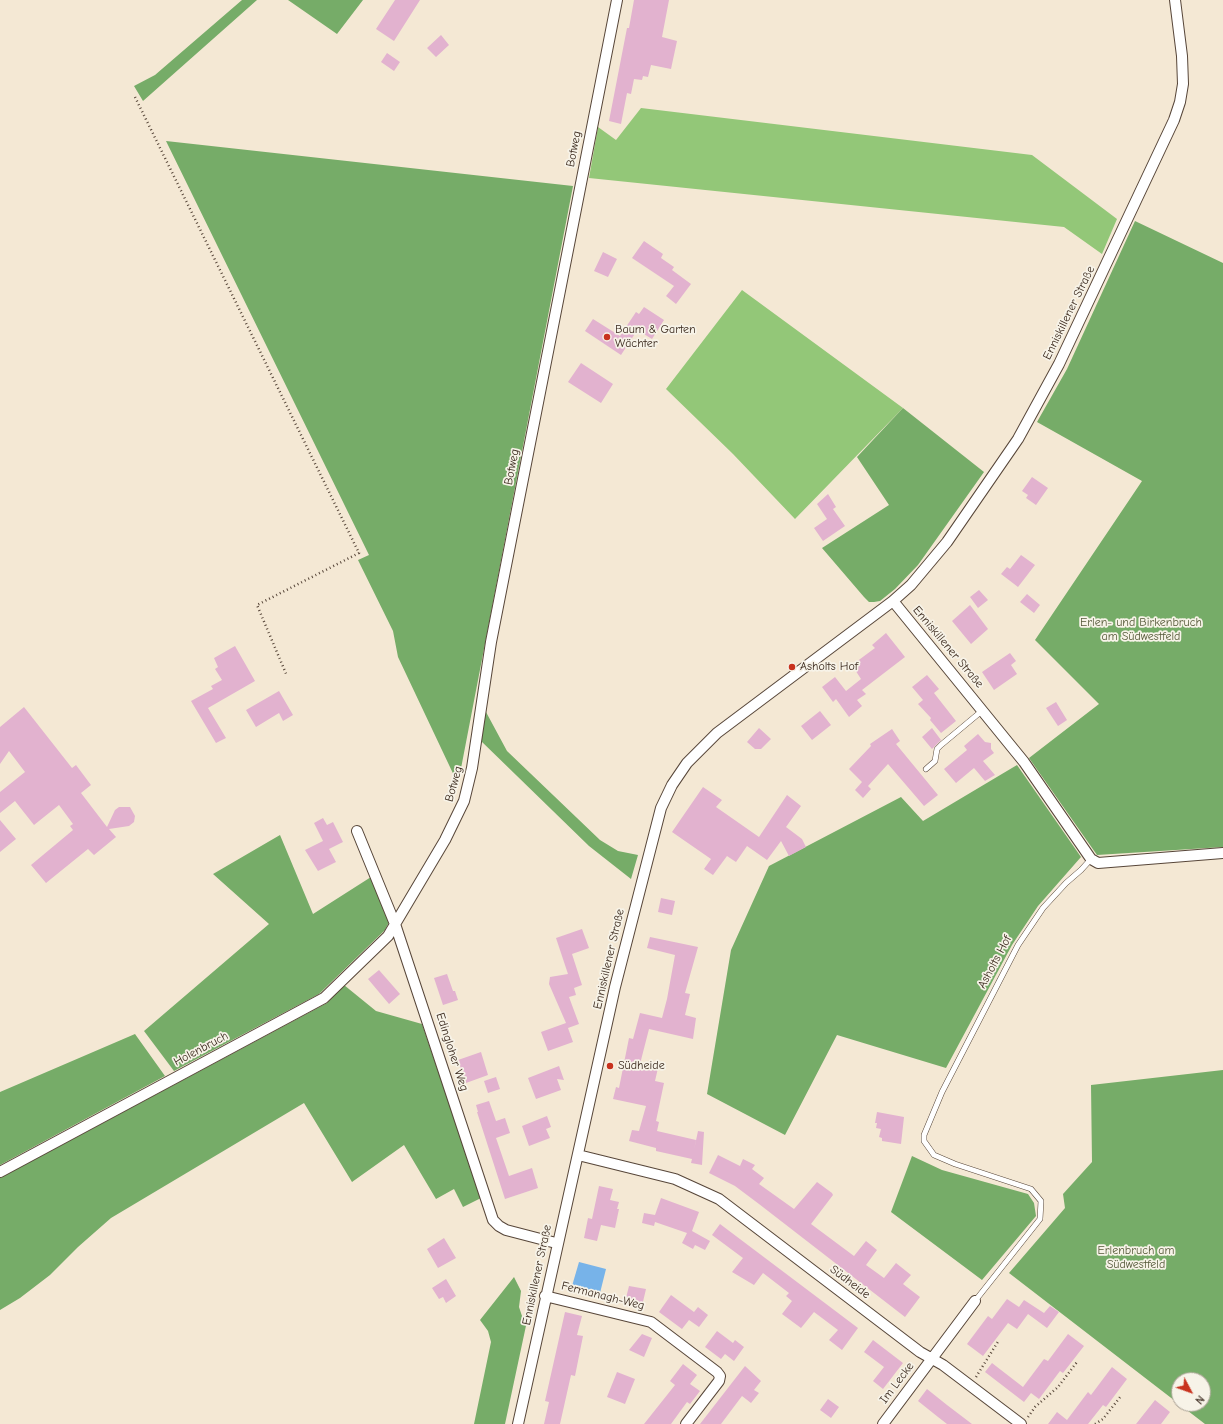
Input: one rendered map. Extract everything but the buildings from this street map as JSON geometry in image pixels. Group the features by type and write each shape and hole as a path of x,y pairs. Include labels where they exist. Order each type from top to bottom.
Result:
{"street":[{"name":"Botweg","path":"395,924 445,840 460,811 468,786 491,642 617,0"},
{"name":"Enniskillener Straße","path":"518,1424 556,1243 578,1155 615,987 661,808 672,785 686,763 717,733 893,602 934,560 1018,439 1059,364 1174,120 1180,102 1183,84 1182,56 1175,0"},
{"name":"Enniskillener Straße","path":"893,602 983,710 1024,762 1091,859"},
{"name":"Edingloher Weg","path":"357,831 395,924 493,1220 506,1230 556,1243"},
{"path":"1091,859 1098,863 1223,852"},
{"name":"Holenbruch","path":"0,1172 324,998 381,943 395,924"},
{"name":"Südheide","path":"578,1155 675,1178 719,1199 920,1352 932,1358 1024,1421"},
{"name":"Fermanagh-Weg","path":"545,1296 651,1322 718,1372 720,1376 719,1381 686,1424"},
{"path":"932,1358 975,1301"},
{"name":"Im Lecke","path":"883,1424 932,1358"}],"lane":[{"path":"926,769 935,761 937,749 983,710"},
{"name":"Asholts Hof","path":"975,1301 1040,1219 1041,1201 1031,1189 955,1164 934,1155 924,1141 924,1134 942,1092 1018,945 1044,908 1066,883 1091,859"}],"path":[{"path":"135,97 359,553 257,605 287,676"},
{"path":"970,1385 999,1340"},
{"path":"1024,1421 1036,1407 1058,1387 1077,1362"},
{"path":"1095,1424 1103,1419 1121,1396"}],"green space":[{"path":"242,0 257,0 143,101 134,86 155,75"},
{"path":"288,0 363,0 337,34"},
{"path":"641,108 1032,155 1117,219 1102,254 1064,227 589,178 598,127 616,140"},
{"path":"166,141 573,186 458,784 398,657 393,631 358,560 369,555"},
{"name":"Erlen- und Birkenbruch am Südwestfeld","path":"1135,221 1223,263 1223,847 1097,855 1029,758 1099,704 1035,640 1142,481 1037,422 1067,369"},
{"path":"742,290 903,408 795,519 733,454 666,389"},
{"path":"903,408 984,472 918,565 895,589 880,601 869,602 822,548 889,505 857,457"},
{"path":"486,712 507,751 600,840 618,851 638,855 631,879 589,846 480,740"},
{"path":"1017,765 1081,857 1038,906 1012,945 946,1068 837,1035 785,1135 707,1094 731,950 769,866 901,797 923,821"},
{"path":"280,835 313,914 371,877 389,922 385,930 319,994 174,1071 144,1031 269,924 213,874"},
{"path":"344,985 376,1011 422,1024 481,1198 463,1207 454,1189 436,1199 404,1145 352,1182 304,1103 111,1218 78,1247 50,1275 20,1298 0,1310 0,1178 327,1003"},
{"path":"135,1034 165,1076 0,1165 0,1092"},
{"name":"Erlenbruch am Südwestfeld","path":"1223,1070 1223,1424 1205,1424 1189,1412 1211,1412 1211,1372 1171,1372 1171,1398 1009,1273 1065,1208 1063,1194 1092,1162 1091,1085"},
{"path":"912,1156 942,1170 1028,1194 1034,1203 1036,1216 982,1280 891,1212"},
{"path":"514,1277 521,1291 519,1307 522,1316 527,1321 505,1424 474,1424 491,1342 488,1331 480,1320"}],"water":[{"path":"579,1262 606,1269 600,1293 572,1286"}],"place":[{"name":"Baum & Garten Wächter","path":"607,337"},
{"name":"Asholts Hof","path":"792,667"},
{"name":"Südheide","path":"610,1066"}]}
